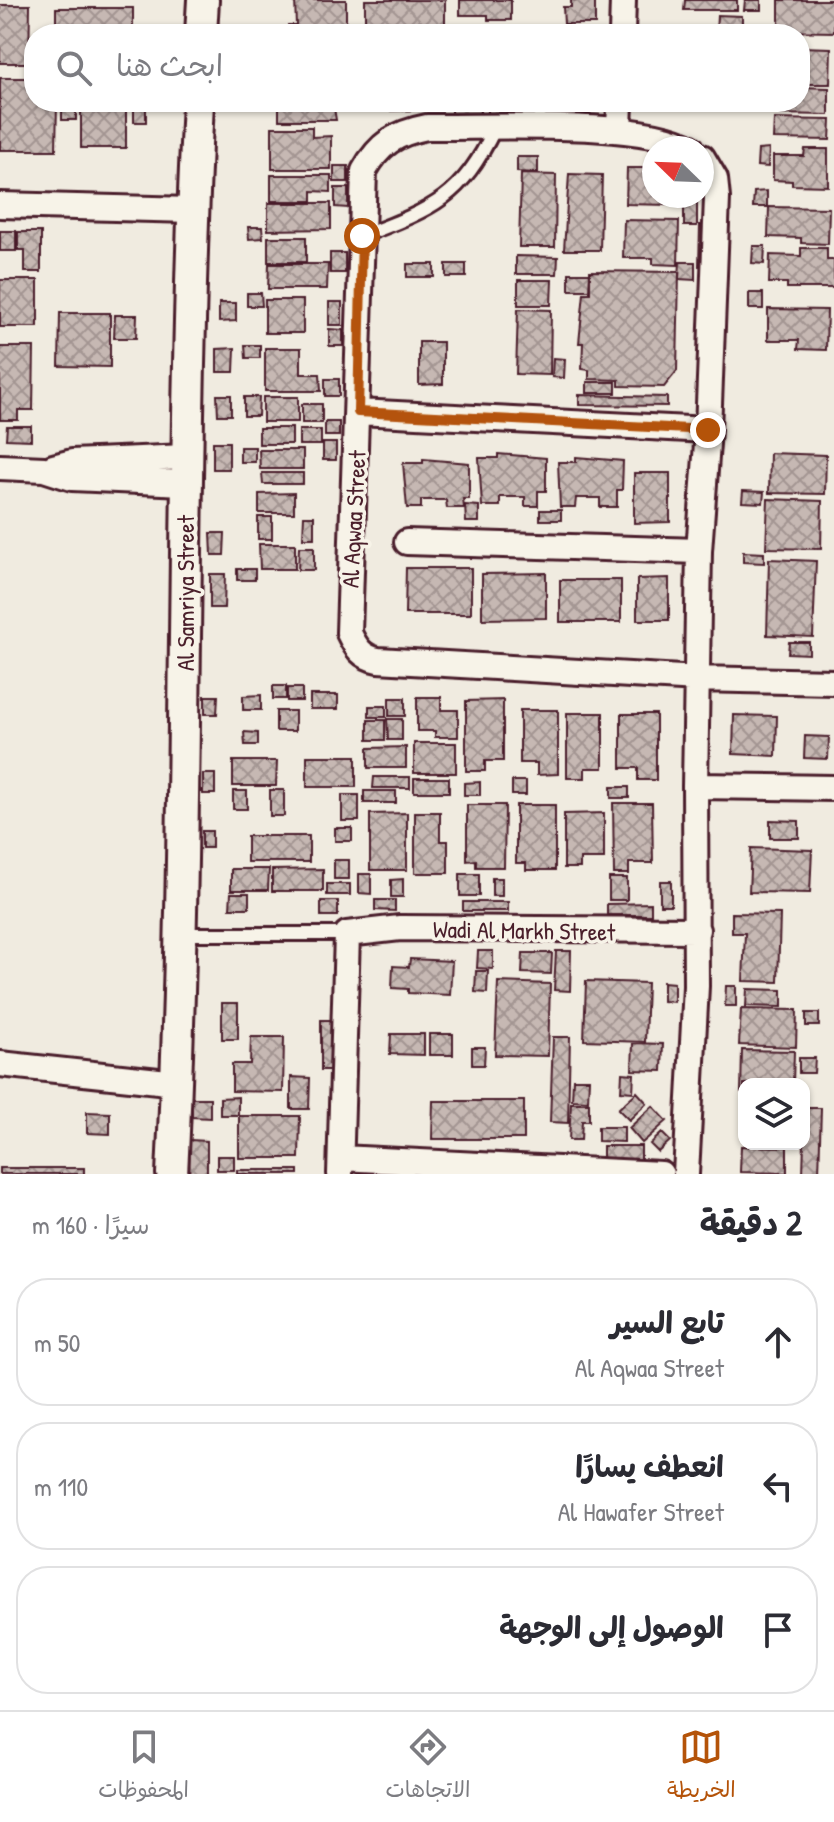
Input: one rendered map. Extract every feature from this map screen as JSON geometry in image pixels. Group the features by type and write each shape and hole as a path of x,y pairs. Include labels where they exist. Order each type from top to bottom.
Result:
{"street":[{"path":"202,24 203,0"},
{"path":"622,24 623,0"},
{"name":"Al Samriya Street","path":"172,1174 182,934 185,470 197,112"},
{"path":"619,130 620,112"},
{"name":"Al Aqwaa Street","path":"648,136 619,130 427,127 404,131 385,142 364,171 358,412 348,617 356,647 367,658 698,679 834,682"},
{"path":"686,1174 697,930 695,786 699,551 708,430 717,198 714,177"},
{"path":"0,205 192,210"},
{"path":"358,412 708,430"},
{"path":"0,467 44,469 72,462 185,470"},
{"path":"407,542 699,551"},
{"path":"695,786 834,788"},
{"name":"Wadi Al Markh Street","path":"347,934 400,928 697,930"},
{"path":"347,934 340,1166 661,1174"},
{"path":"0,1064 177,1083"}],"lane":[{"path":"362,236 427,210 448,195 466,178 495,128"},
{"path":"182,934 347,934"}],"building":[{"path":"295,0 346,0 346,24 296,24"},
{"path":"365,0 445,0 445,24 365,24"},
{"path":"460,0 511,0 511,20 488,20 488,15 460,15"},
{"path":"571,0 595,0 595,24 564,24 563,7 571,7"},
{"path":"685,0 737,0 737,10 684,10"},
{"path":"745,0 761,0 761,10 744,10"},
{"path":"779,0 834,0 834,32 810,32 810,24 779,24"},
{"path":"0,5 30,5 30,24 24,24 24,63 0,63"},
{"path":"56,8 133,8 133,24 56,24"},
{"path":"717,15 742,16 742,24 717,24"},
{"path":"810,47 831,48 830,84 810,84"},
{"path":"0,78 24,78 24,112 57,112 56,150 0,150"},
{"path":"810,87 829,88 829,115 772,114 810,112"},
{"path":"62,112 76,112 76,120 62,120"},
{"path":"81,112 126,112 126,148 81,148"},
{"path":"134,112 146,112 146,122 134,122"},
{"path":"279,112 335,112 336,120 279,120"},
{"path":"452,112 480,112 480,117 452,117"},
{"path":"488,112 508,112 508,117 488,117"},
{"path":"774,119 831,120 830,140 773,139"},
{"path":"272,127 312,127 312,137 331,136 331,169 272,169"},
{"path":"769,149 768,167 757,166 758,150"},
{"path":"805,149 828,149 828,186 792,185 792,181 773,180 773,156 804,156"},
{"path":"517,157 538,157 538,173 517,172"},
{"path":"334,166 348,166 348,182 334,182"},
{"path":"627,168 642,168 642,204 626,204"},
{"path":"521,174 556,175 555,247 519,247"},
{"path":"569,174 602,175 600,250 564,250"},
{"path":"271,175 331,175 331,192 312,191 312,201 271,201"},
{"path":"335,188 348,188 348,208 335,207"},
{"path":"767,191 767,207 753,207 754,192"},
{"path":"268,203 331,203 331,229 268,230"},
{"path":"769,207 829,208 828,244 801,243 801,238 768,237"},
{"path":"684,208 697,208 697,226 684,226"},
{"path":"624,220 679,221 678,265 653,264 653,258 623,258"},
{"path":"700,225 713,225 712,266 699,266"},
{"path":"248,227 262,227 263,238 249,239"},
{"path":"0,231 16,231 16,251 0,251"},
{"path":"18,232 41,232 41,272 25,272 25,250 18,250"},
{"path":"268,237 306,237 306,262 268,262"},
{"path":"753,246 765,246 764,264 752,263"},
{"path":"801,248 827,248 827,260 834,260 834,288 787,288 787,283 769,283 770,255 801,256"},
{"path":"330,253 345,253 345,273 330,273"},
{"path":"516,256 558,257 557,274 516,274"},
{"path":"680,262 695,262 695,280 679,279"},
{"path":"269,264 328,264 327,289 268,289"},
{"path":"407,264 434,264 434,277 407,277"},
{"path":"446,264 466,264 466,277 446,277"},
{"path":"590,271 679,272 677,371 664,387 619,386 619,380 589,379 589,370 582,369 583,343 579,343 584,293 590,293"},
{"path":"569,273 590,273 589,290 569,290"},
{"path":"0,280 38,280 38,327 0,327"},
{"path":"518,280 552,280 551,305 518,305"},
{"path":"247,293 261,293 262,306 247,306"},
{"path":"749,293 763,293 763,309 749,309"},
{"path":"265,300 303,300 303,333 265,333"},
{"path":"329,302 342,302 342,325 329,325"},
{"path":"219,303 236,303 236,321 219,322"},
{"path":"518,309 551,310 550,375 516,374"},
{"path":"768,309 827,310 826,350 798,349 799,340 768,340"},
{"path":"60,313 110,313 110,367 59,366"},
{"path":"115,315 137,315 136,338 114,338"},
{"path":"329,329 343,330 343,346 329,346"},
{"path":"419,342 443,342 443,384 419,385"},
{"path":"245,345 260,345 260,358 246,358"},
{"path":"0,347 34,347 33,410 18,410 18,420 0,420"},
{"path":"235,348 234,372 217,372 217,349"},
{"path":"265,348 301,348 301,374 320,374 321,391 265,391"},
{"path":"553,358 565,359 564,378 552,377"},
{"path":"325,379 339,379 339,396 325,396"},
{"path":"587,382 616,382 616,393 587,393"},
{"path":"217,395 231,395 231,415 218,415"},
{"path":"579,395 667,397 667,406 579,405"},
{"path":"244,397 259,397 258,416 244,416"},
{"path":"263,397 298,397 298,422 263,422"},
{"path":"302,404 322,404 322,423 302,423"},
{"path":"325,422 339,422 339,436 325,436"},
{"path":"7,426 31,426 31,440 6,439"},
{"path":"259,428 292,428 292,444 259,444"},
{"path":"299,430 321,430 321,445 299,445"},
{"path":"213,442 229,442 229,469 213,469"},
{"path":"323,443 336,443 336,460 323,460"},
{"path":"240,447 255,447 255,462 240,462"},
{"path":"259,450 303,450 303,469 260,469"},
{"path":"770,453 826,455 825,494 769,493"},
{"path":"498,454 546,458 546,491 538,491 538,506 525,506 525,497 500,497 500,506 482,506 479,458 498,458"},
{"path":"576,457 623,461 622,490 617,490 617,507 600,507 600,498 576,498 575,507 560,507 558,462 576,462"},
{"path":"423,459 469,463 469,499 463,499 464,508 447,508 446,500 421,500 421,508 407,508 403,463 423,463"},
{"path":"262,473 303,473 303,484 263,484"},
{"path":"634,473 670,473 670,522 634,523"},
{"path":"743,491 764,492 763,503 742,502"},
{"path":"294,493 294,513 259,513 259,494"},
{"path":"768,499 822,501 821,549 766,548"},
{"path":"465,505 479,506 479,522 466,522"},
{"path":"540,510 561,510 561,520 540,520"},
{"path":"304,516 314,516 314,538 303,538"},
{"path":"258,517 272,517 272,539 258,539"},
{"path":"211,533 225,533 224,555 212,555"},
{"path":"259,544 295,544 295,569 260,569"},
{"path":"299,547 314,547 314,570 298,570"},
{"path":"743,552 764,553 764,563 743,562"},
{"path":"769,559 816,561 813,637 767,635"},
{"path":"406,568 471,568 471,614 405,614"},
{"path":"237,569 255,569 255,580 237,580"},
{"path":"546,573 546,618 482,619 482,574"},
{"path":"210,574 225,574 224,608 210,608"},
{"path":"669,578 669,620 637,620 637,579"},
{"path":"560,580 621,580 621,622 560,622"},
{"path":"789,642 809,642 809,654 788,653"},
{"path":"273,686 286,686 286,699 273,699"},
{"path":"287,688 302,688 302,701 287,701"},
{"path":"261,695 261,710 243,710 243,696"},
{"path":"310,695 338,695 338,709 310,709"},
{"path":"205,696 218,696 217,714 205,714"},
{"path":"417,697 441,697 441,710 458,710 458,737 435,737 435,731 417,731"},
{"path":"389,698 405,698 405,716 389,716"},
{"path":"503,700 503,761 485,761 485,771 466,771 466,701"},
{"path":"369,706 386,706 386,717 369,717"},
{"path":"520,710 558,710 558,774 537,775 537,763 520,763"},
{"path":"276,711 295,711 295,731 276,731"},
{"path":"567,713 603,713 603,768 585,768 585,778 567,778"},
{"path":"621,714 656,714 656,780 638,780 638,768 621,768"},
{"path":"734,715 777,716 776,756 733,754"},
{"path":"387,719 402,719 402,740 388,740"},
{"path":"368,720 385,720 385,740 368,740"},
{"path":"244,732 258,733 258,745 245,745"},
{"path":"805,736 829,737 828,759 804,758"},
{"path":"414,743 456,743 456,773 414,773"},
{"path":"406,747 406,768 368,768 368,748"},
{"path":"307,756 356,756 356,787 307,787"},
{"path":"233,761 277,761 276,786 233,786"},
{"path":"203,774 215,774 215,794 203,794"},
{"path":"374,777 410,777 410,788 373,788"},
{"path":"414,778 449,778 449,792 414,792"},
{"path":"512,781 526,781 526,795 512,795"},
{"path":"480,782 480,795 464,795 464,783"},
{"path":"611,787 629,787 629,798 611,798"},
{"path":"270,790 284,790 284,816 270,816"},
{"path":"233,791 247,791 247,809 233,809"},
{"path":"364,791 396,791 396,803 364,803"},
{"path":"342,795 359,795 359,821 342,821"},
{"path":"613,803 652,803 653,863 629,863 629,874 614,874"},
{"path":"467,805 505,805 504,867 476,867 476,860 467,861"},
{"path":"516,805 555,805 555,870 526,870 526,863 516,863"},
{"path":"415,812 440,812 440,841 448,841 448,873 415,873"},
{"path":"407,813 407,870 370,870 370,814"},
{"path":"604,813 604,859 580,859 580,868 564,868 564,814"},
{"path":"770,820 799,821 799,838 770,838"},
{"path":"335,828 352,828 352,841 335,841"},
{"path":"202,831 212,831 212,848 202,848"},
{"path":"247,836 309,836 309,862 247,862"},
{"path":"751,848 812,850 810,893 749,892"},
{"path":"334,860 349,860 349,879 334,879"},
{"path":"231,869 269,869 268,890 231,890"},
{"path":"323,869 323,891 272,891 272,870"},
{"path":"359,874 371,874 371,894 359,893"},
{"path":"460,874 479,874 479,896 460,896"},
{"path":"492,878 502,878 502,896 492,896"},
{"path":"609,878 627,878 627,900 609,900"},
{"path":"403,879 403,897 391,897 391,880"},
{"path":"660,881 671,881 671,905 660,905"},
{"path":"327,884 350,884 350,895 327,895"},
{"path":"231,893 249,893 249,908 230,908"},
{"path":"375,900 395,900 395,911 375,910"},
{"path":"321,901 338,901 338,916 321,916"},
{"path":"463,902 508,902 508,911 463,911"},
{"path":"651,903 651,915 607,915 607,904"},
{"path":"732,913 780,914 778,982 743,981 745,933 732,933"},
{"path":"478,951 493,951 493,969 477,968"},
{"path":"556,951 571,951 570,991 554,990"},
{"path":"523,953 552,953 551,974 522,973"},
{"path":"410,959 452,961 450,995 408,993 408,989 392,988 393,966 409,967"},
{"path":"476,971 488,971 487,993 475,992"},
{"path":"586,981 647,983 645,1042 584,1040"},
{"path":"498,982 550,984 548,1056 495,1055"},
{"path":"663,982 674,983 674,1002 663,1001"},
{"path":"726,986 736,986 736,1006 725,1006"},
{"path":"747,989 782,990 782,1007 746,1006"},
{"path":"222,1003 238,1003 238,1039 222,1039"},
{"path":"741,1009 797,1010 796,1047 739,1045"},
{"path":"806,1013 819,1013 819,1026 806,1026"},
{"path":"321,1020 336,1020 336,1070 321,1070"},
{"path":"391,1034 424,1034 424,1055 390,1054"},
{"path":"429,1034 453,1034 453,1055 429,1055"},
{"path":"251,1037 284,1037 283,1092 232,1091 232,1064 250,1064"},
{"path":"553,1037 570,1037 568,1123 550,1122"},
{"path":"633,1043 663,1044 662,1071 632,1070"},
{"path":"472,1047 485,1047 484,1065 472,1065"},
{"path":"742,1050 794,1051 793,1078 741,1078"},
{"path":"799,1058 815,1058 814,1073 799,1073"},
{"path":"622,1073 634,1074 633,1092 621,1091"},
{"path":"291,1077 310,1078 309,1109 291,1109"},
{"path":"573,1079 589,1079 588,1101 572,1100"},
{"path":"637,1092 647,1103 629,1120 618,1109"},
{"path":"238,1097 238,1115 220,1115 220,1098"},
{"path":"192,1098 210,1098 210,1118 192,1117"},
{"path":"433,1101 524,1101 524,1139 432,1139"},
{"path":"571,1103 589,1103 589,1121 582,1121 581,1140 569,1140"},
{"path":"653,1106 667,1121 642,1143 629,1128"},
{"path":"810,1108 821,1108 819,1174 803,1174 804,1150 810,1150"},
{"path":"87,1112 110,1113 110,1134 87,1133"},
{"path":"239,1116 300,1116 299,1158 239,1158"},
{"path":"598,1127 624,1127 624,1142 598,1141"},
{"path":"662,1133 670,1141 658,1152 650,1144"},
{"path":"190,1140 207,1141 207,1174 189,1174"},
{"path":"603,1146 641,1146 641,1161 603,1161"},
{"path":"741,1150 787,1150 787,1173 740,1172"},
{"path":"217,1156 234,1156 234,1170 217,1170"},
{"path":"0,1168 84,1168 84,1174 0,1174"},
{"path":"237,1170 298,1170 298,1174 237,1174"}],"route":[{"path":"362,236 358,412 708,430"}]}
